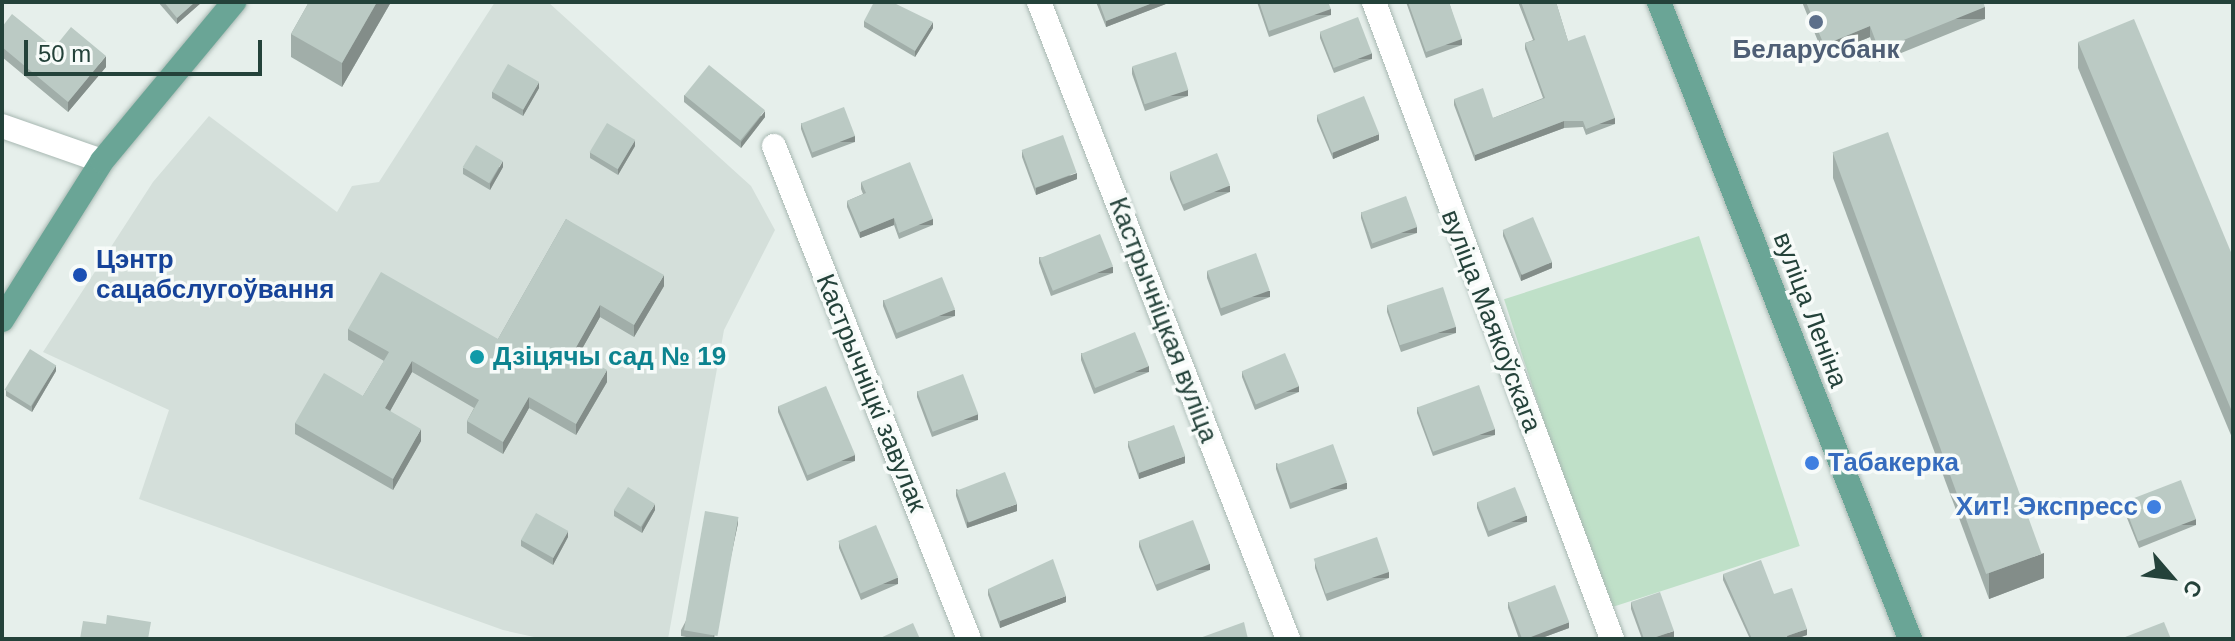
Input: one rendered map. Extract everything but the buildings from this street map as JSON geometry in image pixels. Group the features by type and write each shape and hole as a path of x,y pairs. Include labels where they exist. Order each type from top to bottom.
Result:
{"main road":[{"path":"2,320 102,161 234,2"},
{"name":"вуліца Леніна","path":"1659,2 1910,639"}],"street":[{"name":"Кастрычніцкая вуліца","path":"1039,2 1288,639"},
{"name":"вуліца Маякоўскага","path":"1374,2 1612,639"},
{"path":"2,126 102,161"},
{"name":"Кастрычніцкі завулак","path":"774,146 969,639"}],"shaded area":[{"path":"495,2 548,2 751,186 775,230 724,330 668,639 543,639 503,630 139,499 169,410 43,352 153,182 209,116 337,212 352,186 379,182"}],"green space":[{"path":"1699,236 1800,546 1605,609 1504,299"}],"place":[{"name":"Беларусбанк","path":"1816,22"},
{"name":"Цэнтр сацабслугоўвання","path":"80,275"},
{"name":"Дзіцячы сад № 19","path":"477,357"},
{"name":"Табакерка","path":"1812,463"},
{"name":"Хит! Экспресс","path":"2154,507"}]}
